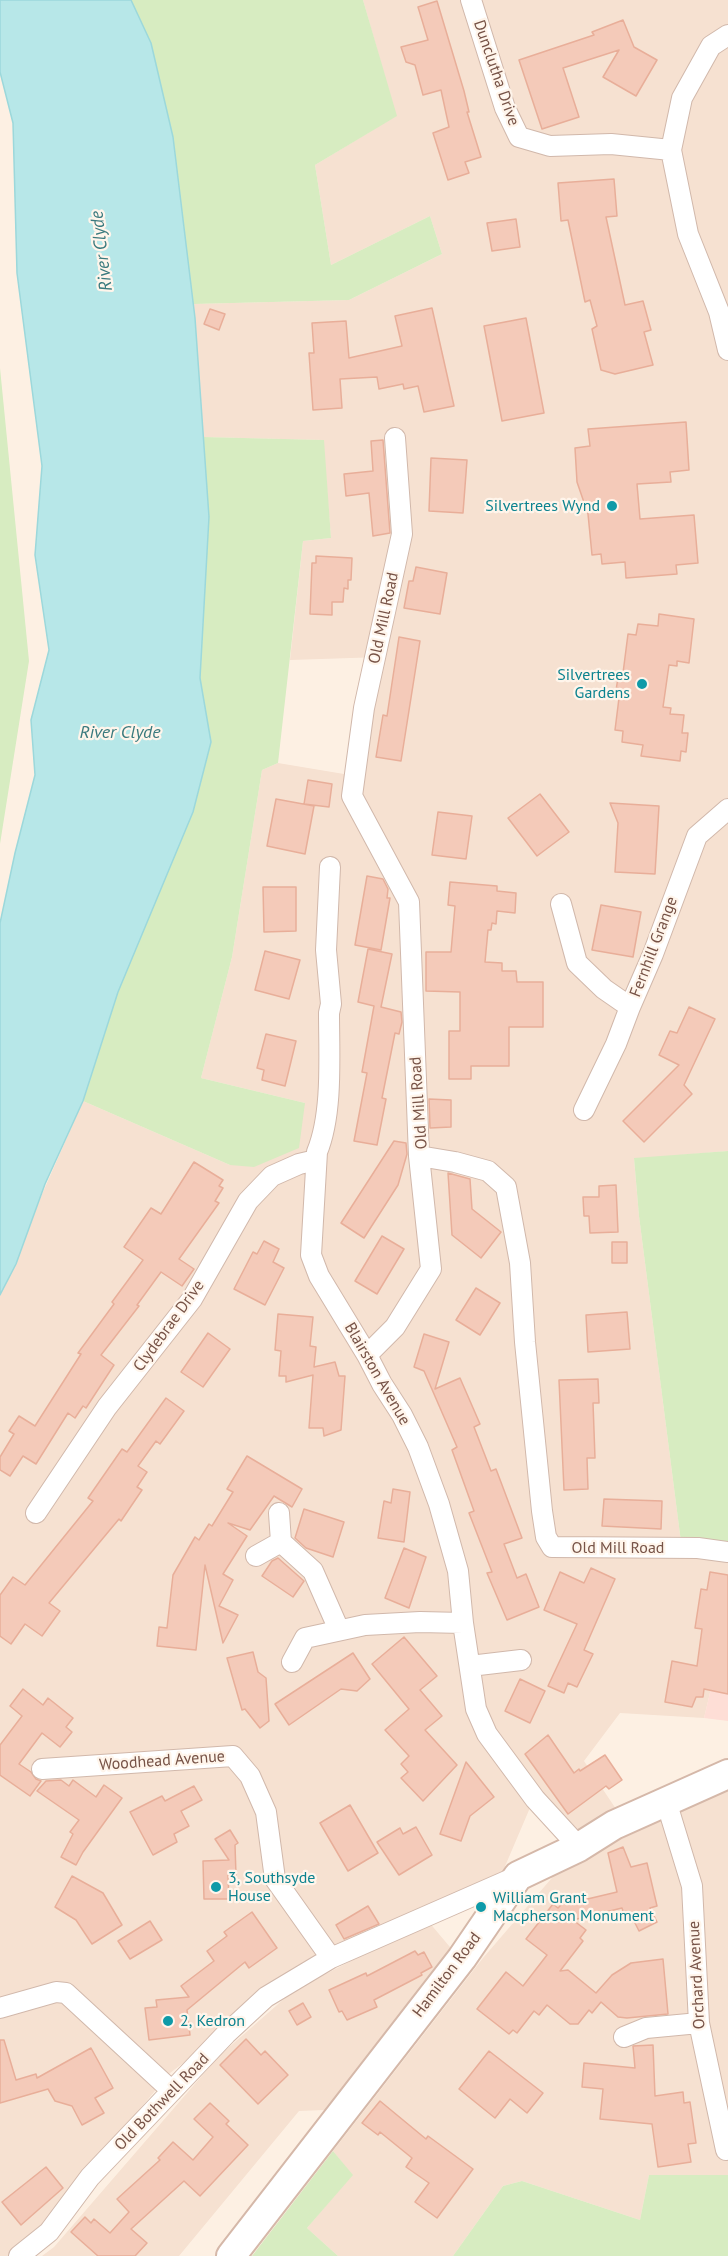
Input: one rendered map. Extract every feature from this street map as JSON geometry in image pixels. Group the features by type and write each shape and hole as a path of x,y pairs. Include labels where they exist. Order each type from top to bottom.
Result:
{"main road":[{"path":"518,1876 579,1847 614,1825 728,1774"},
{"name":"Hamilton Road","path":"231,2256 462,1958 518,1876"}],"street":[{"name":"Dunclutha Drive","path":"471,0 504,108 519,137 550,146 611,144 671,150"},
{"path":"728,35 711,46 682,98 671,150 688,234 719,312 728,350"},
{"name":"Old Mill Road","path":"395,438 402,534 364,708 352,796 410,902 419,1156 488,1171 506,1187 520,1263 525,1342 542,1511 546,1537 552,1548 698,1548 728,1552"},
{"name":"Fernhill Grange","path":"561,904 576,963 604,989 630,1007 653,954 697,836 728,809"},
{"name":"Blairston Avenue","path":"330,867 326,950 331,1004 329,1013 330,1079 322,1140 316,1161 311,1255 319,1276 367,1355 381,1384 402,1415 418,1447 440,1504 458,1571 476,1709 487,1734 535,1799 579,1847"},
{"path":"584,1110 616,1044 630,1007"},
{"path":"367,1355 395,1327 431,1269 419,1156"},
{"name":"Clydebrae Drive","path":"36,1514 107,1407 192,1299 248,1201 272,1176 299,1164 316,1161"},
{"path":"279,1513 281,1542 313,1571 339,1630"},
{"path":"256,1556 281,1542"},
{"path":"292,1662 305,1638 365,1624 463,1623"},
{"path":"470,1666 521,1660"},
{"name":"Woodhead Avenue","path":"42,1768 232,1756 250,1776 266,1812 275,1879 331,1958"},
{"name":"Orchard Avenue","path":"666,1801 692,1886 699,2023 726,2150"},
{"name":"Old Bothwell Road","path":"19,2256 49,2232 90,2177 226,2034 266,1997 331,1958 518,1876"},
{"path":"0,2008 56,1992 66,1993 172,2091"},
{"path":"624,2037 646,2028 699,2023"}],"shaded area":[{"path":"363,0 728,0 728,1151 634,1159 639,1216 681,1542 728,1562 728,1617 704,1718 620,1713 584,1761 618,1812 574,1842 535,1796 503,1871 458,1891 375,1936 308,1968 170,2073 16,2256 0,2256 0,1290 83,1101 230,1165 305,1103 201,1078 232,957 262,770 278,763 362,777 382,657 290,660 303,541 331,538 323,440 203,437 193,304 349,300 442,254 430,216 331,265 315,165 396,116"},
{"path":"728,1617 728,1721 704,1718"},
{"path":"728,1789 728,2175 649,2175 640,2220 522,2181 503,2186 453,2256 338,2256 307,2228 352,2175 333,2151 483,1958 557,1872 648,1825"},
{"path":"428,1921 455,1953 400,2025 325,2110 299,2111 179,2256 42,2256 54,2247 219,2056 293,1991"}],"green space":[{"path":"131,0 363,0 397,116 315,165 331,265 430,216 442,254 349,300 193,304 173,137"},
{"path":"0,368 29,661 0,844"},
{"path":"203,437 324,440 331,538 303,541 278,763 262,770 232,957 201,1078 305,1103 299,1148 254,1167 230,1165 83,1101 118,992 193,812 211,742 200,678 209,518"},
{"path":"728,1151 728,1547 681,1542 639,1216 634,1158"},
{"path":"333,2151 353,2175 307,2228 338,2256 252,2256"},
{"path":"649,2175 728,2175 728,2256 453,2256 503,2186 522,2181 640,2220"}],"water":[{"name":"River Clyde","path":"0,0 131,0 151,43 173,137 195,318 209,517 200,678 211,742 193,812 118,992 83,1101 45,1184 16,1264 0,1295 0,923 35,775 31,720 49,650 35,555 42,466 17,273 13,123 0,72"}],"building":[{"path":"437,1 481,157 465,162 469,173 448,180 433,133 449,127 441,90 423,95 415,65 406,62 401,47 428,40 418,7"},
{"path":"623,20 634,47 657,60 636,96 603,77 619,50 563,68 579,117 542,129 519,60 594,35 592,32"},
{"path":"614,179 617,216 606,217 625,305 643,301 651,330 644,332 653,365 615,374 601,370 592,329 597,326 590,300 585,302 568,220 561,221 558,183"},
{"path":"516,219 520,247 492,251 487,223"},
{"path":"432,308 454,406 424,412 418,386 404,389 403,384 379,389 377,377 340,379 342,408 313,410 309,353 314,353 312,323 346,321 349,358 402,346 395,316"},
{"path":"210,309 225,314 219,330 204,324"},
{"path":"526,318 544,413 502,421 484,326"},
{"name":"Silvertrees Wynd","path":"686,422 689,470 670,472 671,482 637,484 640,519 694,515 698,563 676,565 677,574 626,578 625,562 602,564 601,554 592,555 588,514 577,482 575,448 590,446 588,429"},
{"path":"383,440 390,533 373,536 369,493 346,496 344,474 373,471 371,441"},
{"path":"431,458 467,460 463,513 429,511"},
{"path":"316,556 352,558 351,580 348,580 348,589 344,588 343,602 332,602 332,615 310,614 312,563 316,563"},
{"path":"416,567 447,573 440,614 404,608 409,581 413,581"},
{"name":"Silvertrees Gardens","path":"659,614 694,619 689,663 677,661 677,666 669,665 663,707 671,708 670,714 684,715 682,733 688,733 686,752 681,751 680,761 641,756 643,745 622,742 623,731 615,730 620,690 616,690 619,672 623,673 628,634 636,635 638,624 658,626"},
{"path":"399,637 420,641 401,761 376,757 383,715 387,716"},
{"path":"308,780 332,784 329,807 304,804"},
{"path":"540,794 569,832 537,856 508,818"},
{"path":"276,799 314,806 305,854 267,846"},
{"path":"610,803 659,806 655,874 615,872 618,823"},
{"path":"438,812 472,816 466,859 432,855"},
{"path":"367,876 383,879 388,889 387,898 390,898 381,950 355,945"},
{"path":"450,882 497,886 497,891 516,893 515,913 497,911 496,924 492,923 491,930 488,930 485,962 502,963 502,971 516,971 517,982 543,982 543,1027 509,1027 509,1066 471,1066 471,1079 449,1079 449,1031 460,1031 460,992 426,991 426,952 451,952 455,906 448,905"},
{"path":"263,887 296,887 296,931 264,932"},
{"path":"601,905 641,912 633,957 592,950"},
{"path":"368,949 392,954 381,1007 401,1012 402,1022 399,1034 395,1033 382,1098 386,1099 377,1145 354,1141 367,1073 362,1072 374,1006 358,1002"},
{"path":"265,951 300,960 289,999 255,990"},
{"path":"689,1007 715,1019 684,1085 692,1094 644,1142 623,1121 679,1065 659,1055 670,1031 677,1033"},
{"path":"266,1034 296,1041 285,1086 262,1080 264,1070 257,1068"},
{"path":"429,1099 451,1100 451,1127 430,1128"},
{"path":"394,1141 406,1143 407,1154 398,1185 364,1238 341,1223"},
{"path":"194,1162 223,1180 219,1186 223,1188 215,1201 219,1203 179,1259 194,1269 182,1286 161,1272 137,1305 139,1306 101,1355 114,1365 86,1408 83,1406 75,1418 68,1413 36,1464 23,1456 10,1476 0,1470 0,1457 14,1434 9,1431 19,1416 35,1426 81,1354 78,1353 143,1260 124,1247 151,1208 161,1214"},
{"path":"448,1173 470,1179 472,1209 501,1232 481,1258 452,1235"},
{"path":"616,1185 618,1232 590,1233 589,1216 584,1216 583,1197 599,1197 599,1186"},
{"path":"382,1236 404,1249 377,1294 355,1281"},
{"path":"264,1241 279,1249 273,1262 284,1268 265,1305 234,1289 253,1252 257,1254"},
{"path":"612,1242 627,1242 627,1263 612,1263"},
{"path":"476,1288 500,1303 480,1335 456,1320"},
{"path":"627,1312 630,1349 588,1352 586,1315"},
{"path":"278,1314 313,1317 310,1346 316,1347 314,1367 335,1362 339,1376 345,1376 341,1430 324,1436 323,1428 309,1428 313,1375 286,1382 286,1376 279,1376 281,1351 275,1350"},
{"path":"208,1333 230,1349 203,1387 181,1372"},
{"path":"424,1334 449,1342 435,1389 460,1378 480,1424 474,1427 491,1471 496,1469 522,1538 504,1544 517,1578 526,1574 539,1607 507,1620 487,1573 492,1572 469,1513 474,1511 452,1450 457,1447 424,1371 414,1367"},
{"path":"598,1379 599,1403 593,1403 595,1458 587,1458 588,1489 564,1490 559,1380"},
{"path":"166,1398 184,1411 160,1444 156,1441 138,1466 147,1472 137,1487 142,1490 121,1521 119,1519 49,1603 60,1611 42,1636 25,1624 11,1644 0,1636 0,1595 13,1577 25,1585 93,1501 88,1498 122,1449 127,1452"},
{"path":"247,1456 302,1489 292,1507 274,1496 250,1530 228,1523 247,1536 223,1574 233,1580 219,1606 238,1615 223,1643 205,1565 196,1650 157,1646 159,1627 167,1628 173,1575 195,1537 199,1540 209,1524 212,1526 233,1492 227,1489"},
{"path":"393,1489 410,1492 404,1542 378,1538 384,1501 391,1503"},
{"path":"604,1499 662,1501 661,1529 602,1526"},
{"path":"304,1509 344,1522 333,1557 306,1548 295,1538"},
{"path":"404,1548 426,1557 409,1608 385,1598"},
{"path":"278,1558 304,1581 293,1597 262,1576 272,1561"},
{"path":"591,1568 615,1579 584,1650 593,1654 577,1687 568,1683 564,1693 548,1686 577,1624 544,1610 560,1572 584,1583"},
{"path":"710,1572 728,1575 728,1694 704,1689 703,1697 696,1697 692,1707 665,1702 672,1661 697,1666 702,1629 695,1628 701,1589 707,1590"},
{"path":"404,1637 437,1676 420,1690 442,1716 425,1730 457,1765 423,1801 401,1778 408,1772 401,1764 409,1756 385,1730 409,1709 372,1664"},
{"path":"253,1652 258,1672 266,1678 269,1721 260,1728 245,1709 242,1710 227,1658"},
{"path":"353,1653 370,1679 357,1691 341,1689 289,1725 275,1704"},
{"path":"520,1679 545,1691 530,1723 505,1711"},
{"path":"23,1689 43,1705 48,1698 73,1718 66,1727 72,1732 60,1747 42,1733 19,1764 41,1781 30,1796 0,1775 0,1745 22,1716 10,1706"},
{"path":"548,1735 574,1773 605,1755 622,1780 609,1789 606,1786 568,1814 525,1754"},
{"path":"466,1762 494,1797 470,1816 461,1841 440,1834"},
{"path":"61,1780 69,1786 73,1780 96,1797 104,1785 122,1798 76,1865 61,1857 73,1834 70,1832 79,1820 37,1791 46,1781"},
{"path":"194,1786 202,1800 181,1811 189,1826 174,1834 177,1842 153,1855 130,1812 162,1796 165,1801"},
{"path":"350,1805 378,1853 348,1871 320,1823"},
{"path":"416,1827 432,1855 399,1875 377,1842 400,1828 403,1834"},
{"name":"3, Southsyde House","path":"230,1830 238,1843 235,1845 236,1875 228,1875 229,1899 204,1899 203,1861 229,1860 215,1839"},
{"path":"623,1847 631,1867 647,1863 657,1906 650,1908 657,1922 639,1931 630,1913 624,1914 622,1908 573,1920 586,1930 580,1938 583,1941 560,1971 568,1970 596,1993 612,1975 631,1963 663,1959 668,2014 618,2017 601,2002 592,2013 589,2010 578,2024 570,2024 547,2005 539,2015 534,2011 517,2033 513,2030 509,2034 477,2009 506,1972 523,1986 547,1955 526,1939 553,1904 558,1908 572,1894 579,1901 617,1892 608,1853"},
{"path":"72,1876 103,1893 122,1925 92,1944 76,1920 55,1907"},
{"path":"368,1906 379,1924 344,1939 336,1925"},
{"path":"252,1912 277,1948 249,1968 245,1962 187,2010 190,2035 149,2040 145,2008 157,2007 156,2000 189,1997 181,1986 214,1961 207,1951 227,1936 224,1932"},
{"path":"150,1921 162,1940 130,1959 118,1941"},
{"path":"415,1951 418,1955 424,1952 432,1967 421,1973 422,1975 374,2000 377,2007 347,2020 342,2011 339,2012 329,1990 366,1973 367,1976"},
{"path":"303,2003 311,2017 297,2025 289,2011"},
{"path":"246,2039 261,2055 265,2051 288,2075 258,2104 220,2065"},
{"path":"0,2040 4,2040 16,2080 36,2074 37,2078 91,2048 113,2088 95,2098 104,2113 82,2125 72,2106 55,2101 48,2089 0,2103"},
{"path":"653,2045 655,2096 683,2092 684,2103 690,2102 696,2143 688,2144 691,2162 658,2167 652,2124 600,2119 603,2089 582,2087 584,2063 635,2068 633,2046"},
{"path":"489,2051 543,2093 527,2113 510,2099 495,2118 459,2089"},
{"path":"380,2101 426,2139 428,2136 473,2169 437,2218 415,2202 429,2183 406,2167 412,2158 380,2132 378,2135 362,2123"},
{"path":"210,2103 229,2121 226,2124 248,2145 200,2196 184,2181 131,2229 147,2243 135,2256 98,2256 71,2232 85,2217 91,2223 94,2219 110,2233 129,2212 117,2199 160,2160 158,2158 173,2142 193,2160 213,2137 194,2119"},
{"path":"46,2167 63,2188 21,2225 2,2202"}],"place":[{"name":"Silvertrees Wynd","path":"612,506"},
{"name":"Silvertrees Gardens","path":"642,684"},
{"name":"3, Southsyde House","path":"216,1887"},
{"name":"William Grant Macpherson Monument","path":"481,1907"},
{"name":"2, Kedron","path":"168,2021"}]}
